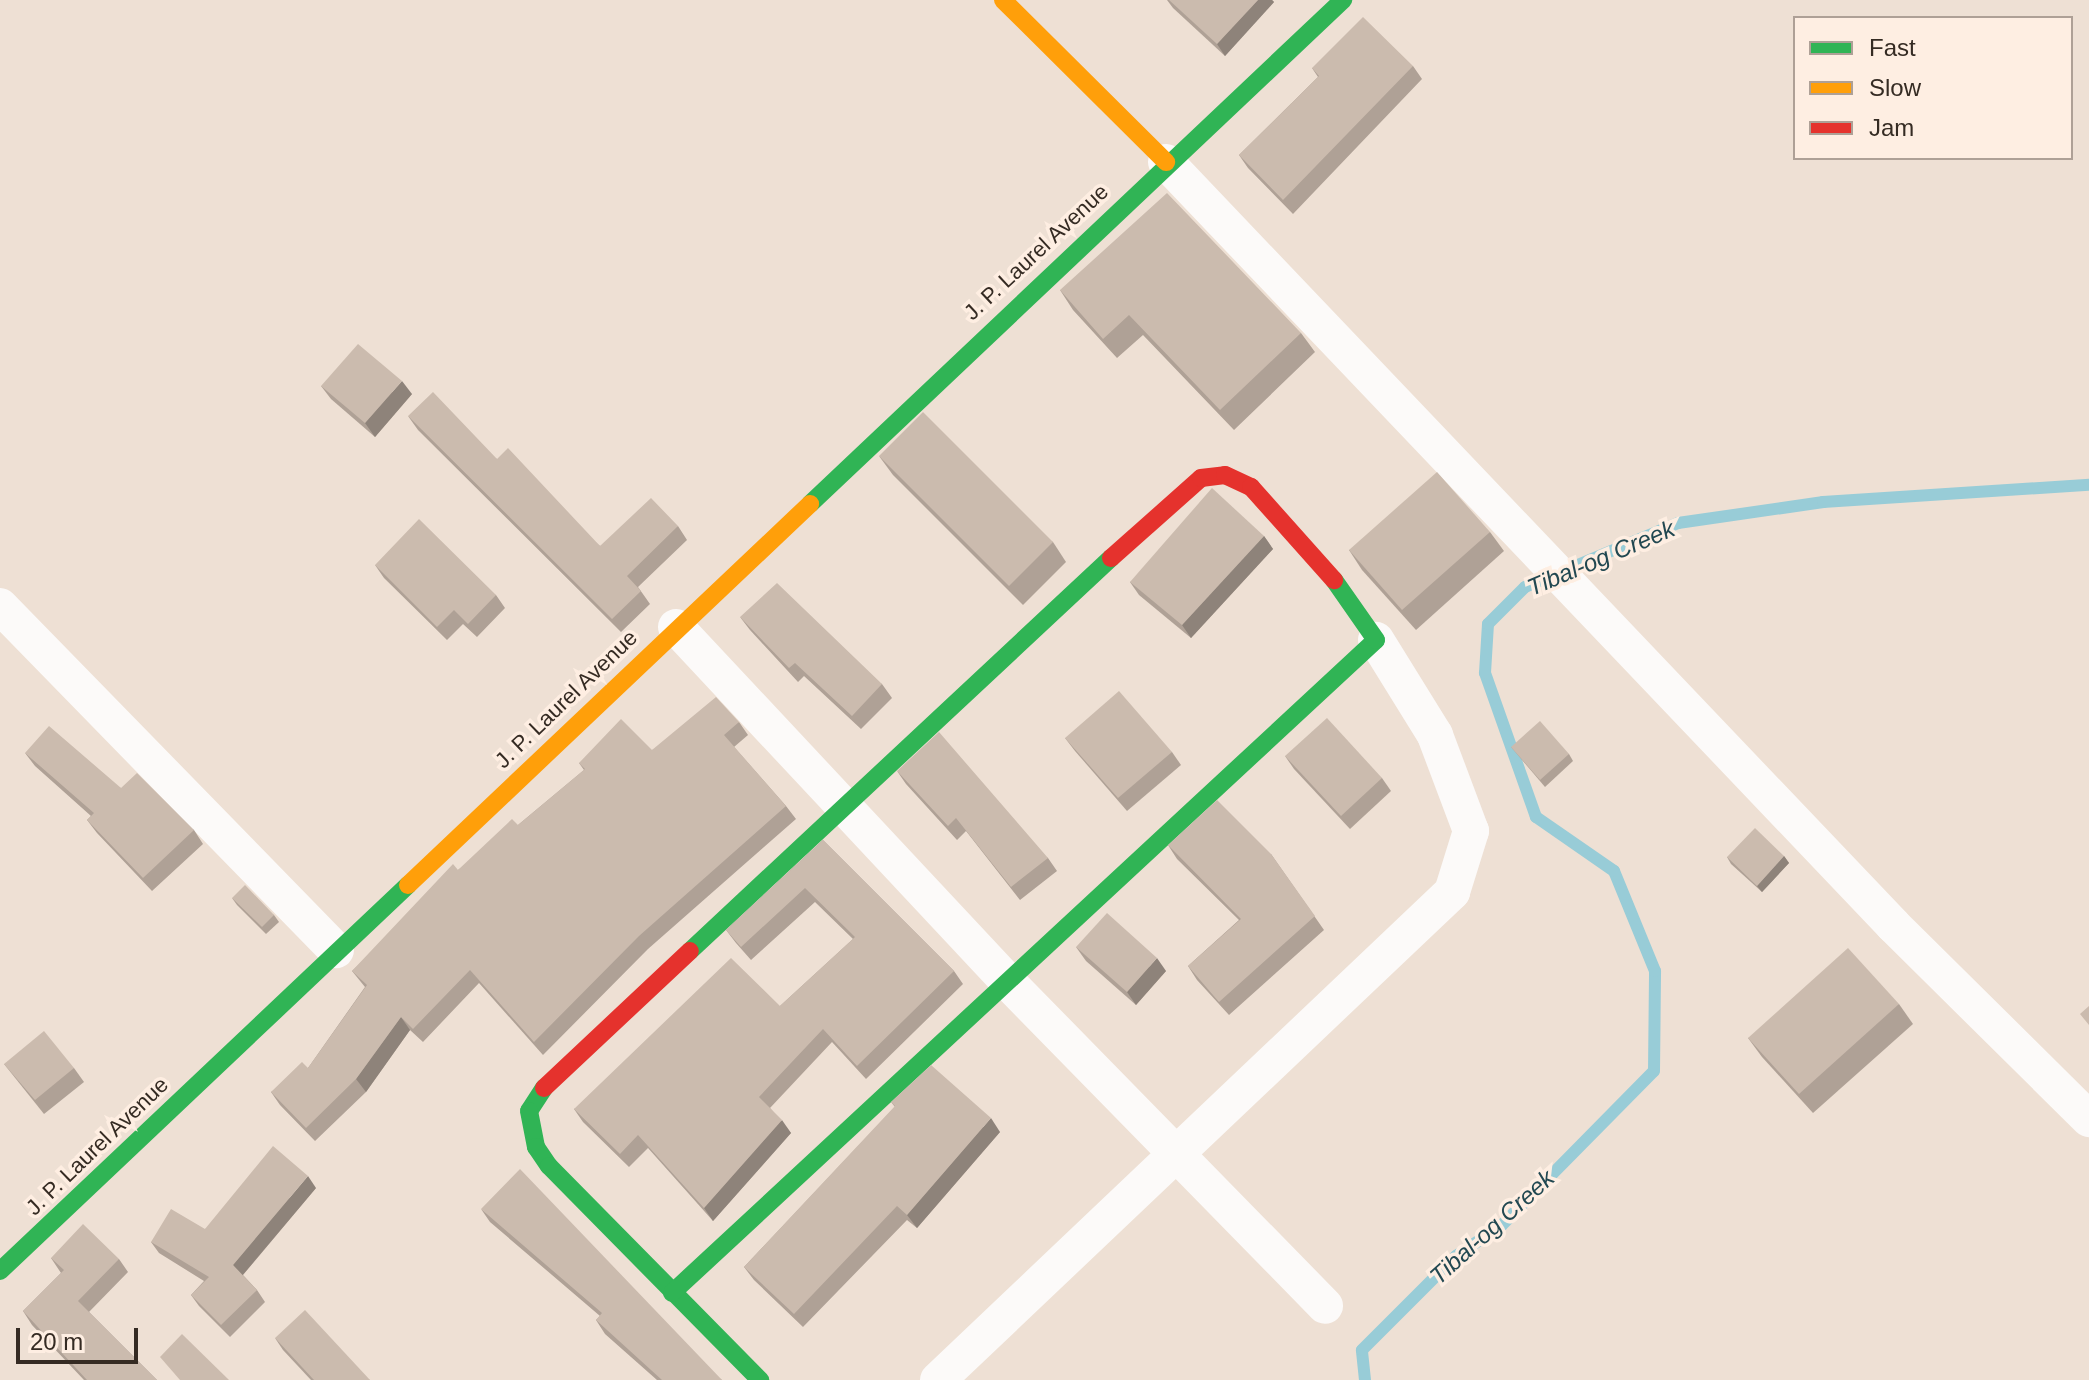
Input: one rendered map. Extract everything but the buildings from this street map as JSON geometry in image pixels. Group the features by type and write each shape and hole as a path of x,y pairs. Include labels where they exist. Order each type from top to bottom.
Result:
{"street":[{"path":"1003,0 1166,162 1572,589 2089,1119"},
{"name":"J. P. Laurel Avenue","path":"0,1271 1166,162 1343,0"},
{"path":"760,1380 549,1166 536,1147 529,1111 543,1089 850,809 1201,478 1225,475 1251,487 1348,595 1435,735 1471,831 1468,859 1452,892 1419,930 1176,1154 938,1380"},
{"path":"0,606 336,950"},
{"path":"676,627 850,809 1006,980 1325,1306"},
{"path":"672,1293 1376,640"}],"waterway":[{"name":"Tibal-og Creek","path":"1365,1380 1362,1350 1456,1256 1502,1225 1654,1071 1655,971 1614,871 1536,817 1485,673 1488,624 1525,587 1678,523 1823,502 2089,485"}],"traffic: fast":[{"path":"810,504 1343,0"},
{"path":"690,951 1111,558"},
{"path":"672,1293 1376,640 1334,580"},
{"path":"0,1271 408,885"},
{"path":"544,1088 529,1111 536,1147 549,1166 760,1380"}],"traffic: slow":[{"path":"1003,0 1166,162"},
{"path":"408,885 810,504"}],"traffic: jam":[{"path":"1111,558 1201,478 1225,475 1251,487 1334,580"},
{"path":"544,1088 690,951"}]}
